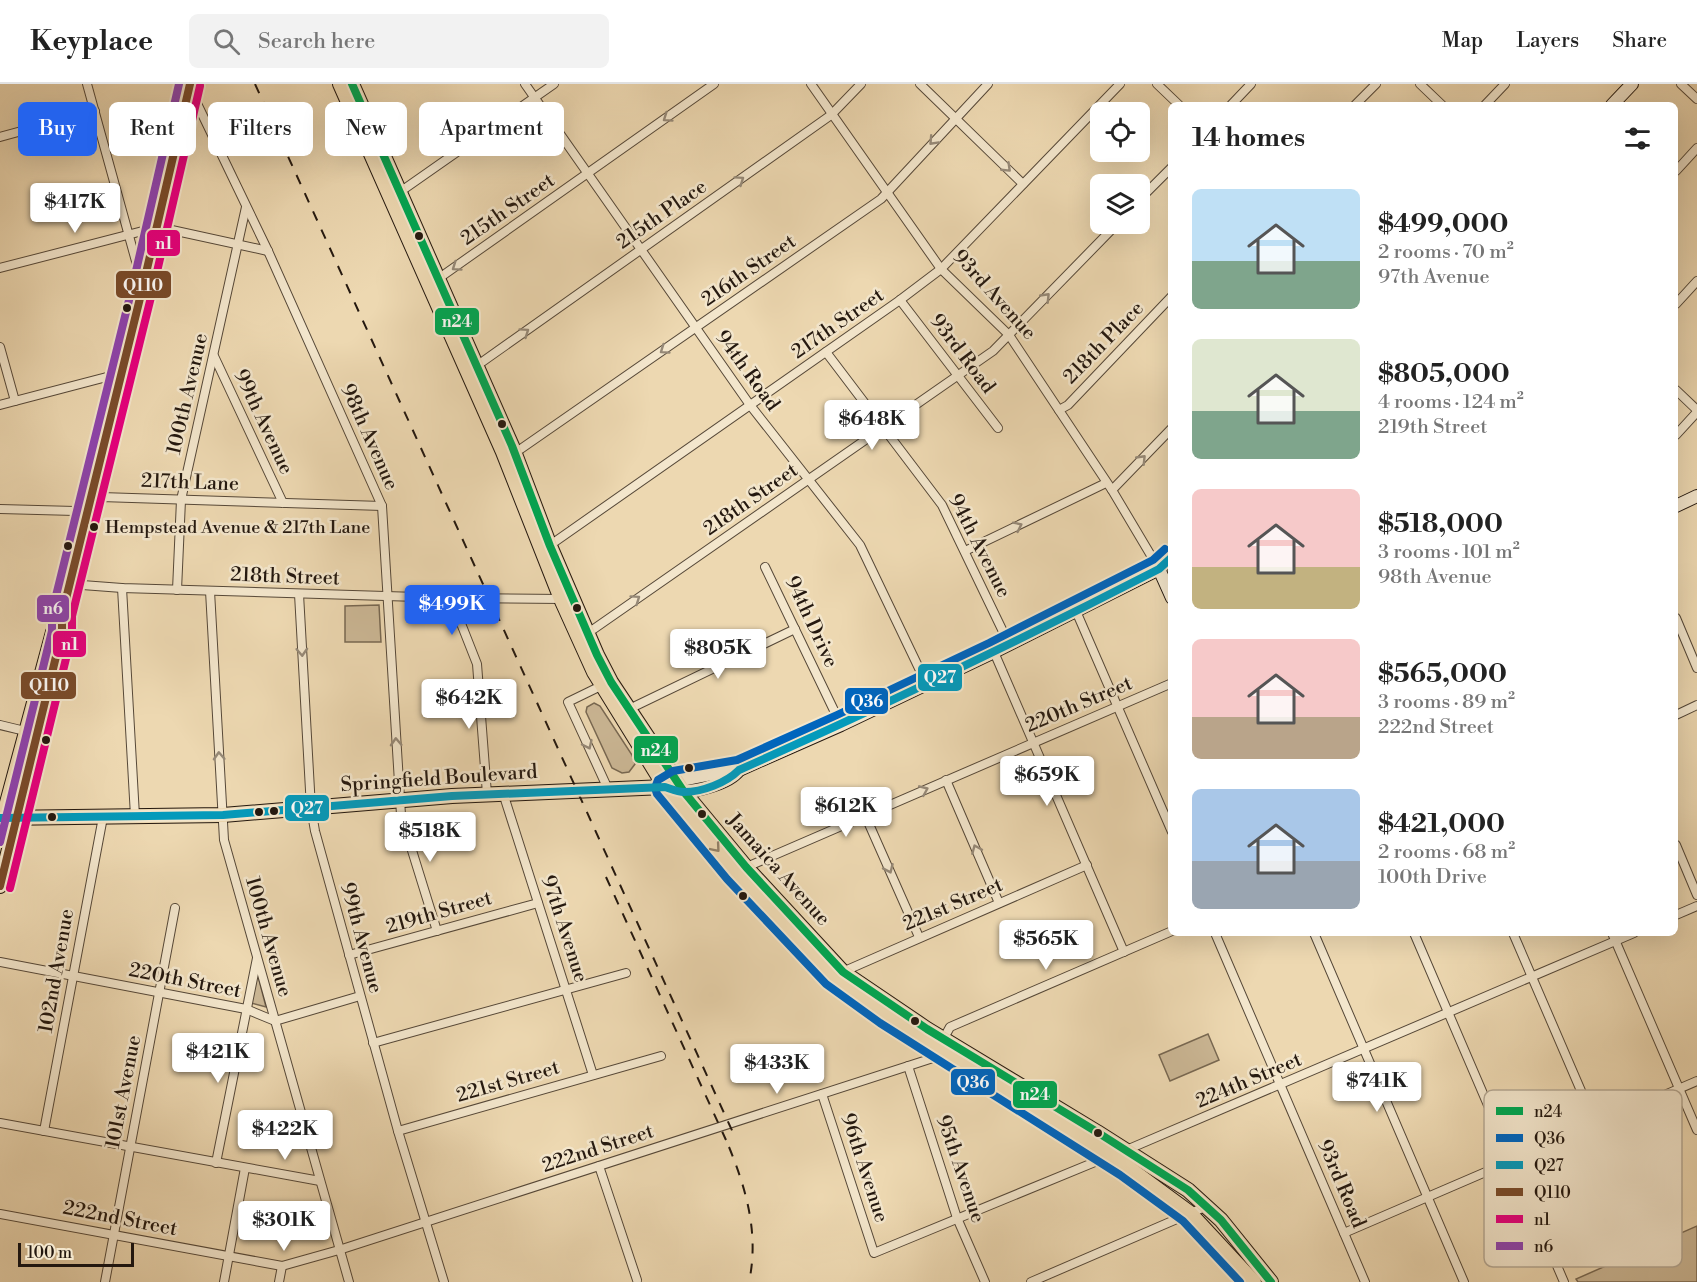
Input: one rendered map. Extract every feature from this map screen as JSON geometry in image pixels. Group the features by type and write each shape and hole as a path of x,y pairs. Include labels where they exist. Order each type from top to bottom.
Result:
{"main road":[{"name":"Jamaica Avenue","path":"340,84 395,195"},
{"name":"Jamaica Avenue","path":"352,84 395,195 510,456 566,598 606,684 675,786 741,869 838,974 886,1014 1127,1150 1188,1190 1221,1220 1271,1282"},
{"path":"1615,102 1632,84"},
{"path":"0,886 62,632 62,615 69,584 158,226 190,85"},
{"path":"1678,505 1697,496"},
{"name":"Springfield Boulevard","path":"1,821 17,818 223,815 487,794 675,786 731,770 739,770 841,725 1076,611 1159,569 1168,560"},
{"name":"93rd Avenue","path":"1159,569 1168,581"},
{"name":"93rd Avenue","path":"1159,569 1168,589"},
{"name":"Jamaica Avenue","path":"566,598 588,633 606,684"},
{"path":"1,821 53,630 62,615"},
{"name":"Jamaica Avenue","path":"675,786 741,869"},
{"name":"Jamaica Avenue","path":"941,1043 1190,1213 1253,1282"}],"street":[{"path":"87,84 92,102"},
{"name":"94th Road","path":"525,84 750,405 860,545 927,685"},
{"path":"395,195 554,84"},
{"name":"215th Street","path":"433,282 714,84"},
{"name":"93rd Avenue","path":"811,84 941,269 1009,335 1109,486 1159,569"},
{"name":"215th Place","path":"472,369 831,115 861,84"},
{"path":"920,84 1023,184"},
{"name":"216th Street","path":"510,456 881,199 885,192 988,84"},
{"name":"217th Street","path":"546,548 941,269 1119,84"},
{"path":"1157,84 1176,102"},
{"path":"1234,102 1251,84"},
{"path":"1358,102 1376,84"},
{"path":"1420,84 1439,102"},
{"path":"1488,102 1505,84"},
{"path":"1681,84 1697,99"},
{"name":"98th Avenue","path":"190,85 268,251 382,506 399,801 401,815 437,931"},
{"path":"97,122 143,286"},
{"path":"0,137 18,132"},
{"path":"1678,169 1697,148"},
{"path":"1150,189 1168,171"},
{"name":"100th Avenue","path":"177,590 181,500 246,207"},
{"path":"0,268 158,226 268,251"},
{"name":"218th Street","path":"588,633 1000,345 1107,234"},
{"path":"1678,302 1697,281"},
{"name":"93rd Road","path":"900,300 998,428"},
{"name":"218th Place","path":"1059,410 1069,404 1168,300"},
{"path":"0,347 15,401"},
{"name":"94th Avenue","path":"826,352 942,505 1009,644"},
{"name":"99th Avenue","path":"214,355 283,502"},
{"path":"0,405 122,373"},
{"path":"1678,392 1697,411 1678,433"},
{"path":"965,551 1109,486 1168,432"},
{"name":"217th Lane","path":"0,509 75,511 101,497 382,506"},
{"name":"94th Drive","path":"765,567 776,585 841,725"},
{"name":"218th Street","path":"69,584 299,594 566,598"},
{"path":"122,588 135,816"},
{"name":"100th Avenue","path":"210,591 224,840 349,1282"},
{"name":"99th Avenue","path":"299,594 311,808 315,831 398,1131 444,1282"},
{"path":"451,598 477,664 487,794"},
{"path":"1076,611 1168,823"},
{"path":"1678,623 1697,668"},
{"path":"624,711 795,629"},
{"path":"994,652 1124,952"},
{"path":"606,684 568,702 608,789"},
{"name":"220th Street","path":"741,869 1168,685"},
{"path":"1678,714 1697,705"},
{"path":"0,725 25,731"},
{"path":"946,780 999,903"},
{"name":"97th Avenue","path":"503,793 593,1075"},
{"path":"865,815 919,937"},
{"name":"102nd Avenue","path":"44,1131 103,817"},
{"path":"1678,850 1697,895"},
{"name":"221st Street","path":"838,974 1086,865"},
{"name":"219th Street","path":"349,956 538,903"},
{"path":"1678,914 1697,906"},
{"name":"101st Avenue","path":"105,1282 175,908"},
{"name":"222nd Street","path":"0,1214 282,1266 339,1250 933,1058 950,1027 1168,934"},
{"name":"93rd Road","path":"1216,936 1365,1282"},
{"path":"1315,936 1464,1282"},
{"path":"1415,936 1484,1094"},
{"path":"1514,936 1581,1090"},
{"path":"1614,937 1680,1089 1697,1081"},
{"name":"224th Street","path":"874,1253 1280,1085 1532,977 1614,937"},
{"path":"216,1163 257,957"},
{"name":"220th Street","path":"0,962 246,1009 275,1021"},
{"path":"373,1043 626,973"},
{"path":"275,1021 360,996"},
{"name":"221st Street","path":"398,1131 662,1056"},
{"name":"95th Avenue","path":"908,1066 957,1218 985,1282"},
{"name":"96th Avenue","path":"822,1094 874,1253"},
{"path":"1682,1094 1697,1130"},
{"path":"0,1123 320,1181"},
{"path":"599,1166 637,1280"},
{"path":"224,1282 245,1168"},
{"path":"1344,1233 1484,1173"},
{"path":"1031,1282 1207,1206"},
{"path":"279,1282 282,1266"},
{"path":"1558,1267 1564,1282"}],"shaded area":[{"path":"379,605 381,642 345,642 345,606"},
{"path":"594,703 600,706 632,755 635,764 629,772 622,773 612,768 586,712 587,707"},
{"path":"257,972 266,1007 251,1003"},
{"path":"1208,1034 1219,1060 1170,1081 1159,1055"},
{"path":"1697,1226 1697,1282 1578,1282 1576,1279 1603,1267 1682,1267 1682,1233"}],"railway":[{"path":"255,84 735,1137"},
{"path":"606,877 726,1140"},
{"path":"729,1147 750,1213 753,1247 749,1282"}],"transit line":[{"name":"n6","path":"0,842 52,631 52,612 133,284 179,84"},
{"name":"Q110","path":"0,886 62,632 62,615 190,84"},
{"name":"n24","path":"352,84 512,446 550,546 597,655 611,682 684,792 746,867 843,972 927,1029 1188,1190 1221,1220 1271,1282"},
{"name":"n1","path":"10,888 72,634 72,616 153,289 200,86"},
{"name":"Q36","path":"1165,549 1153,560 989,643 837,715 737,760 673,771 658,780 655,788 657,794 727,879 826,984 880,1023 1120,1175 1183,1221 1240,1282"},
{"name":"Q27","path":"0,818 223,815 452,796 665,787 691,792 721,783 739,770 1055,622 1159,569 1168,561"}],"place":[{"name":"Hempstead Avenue & 217th Lane","path":"94,527"}]}
